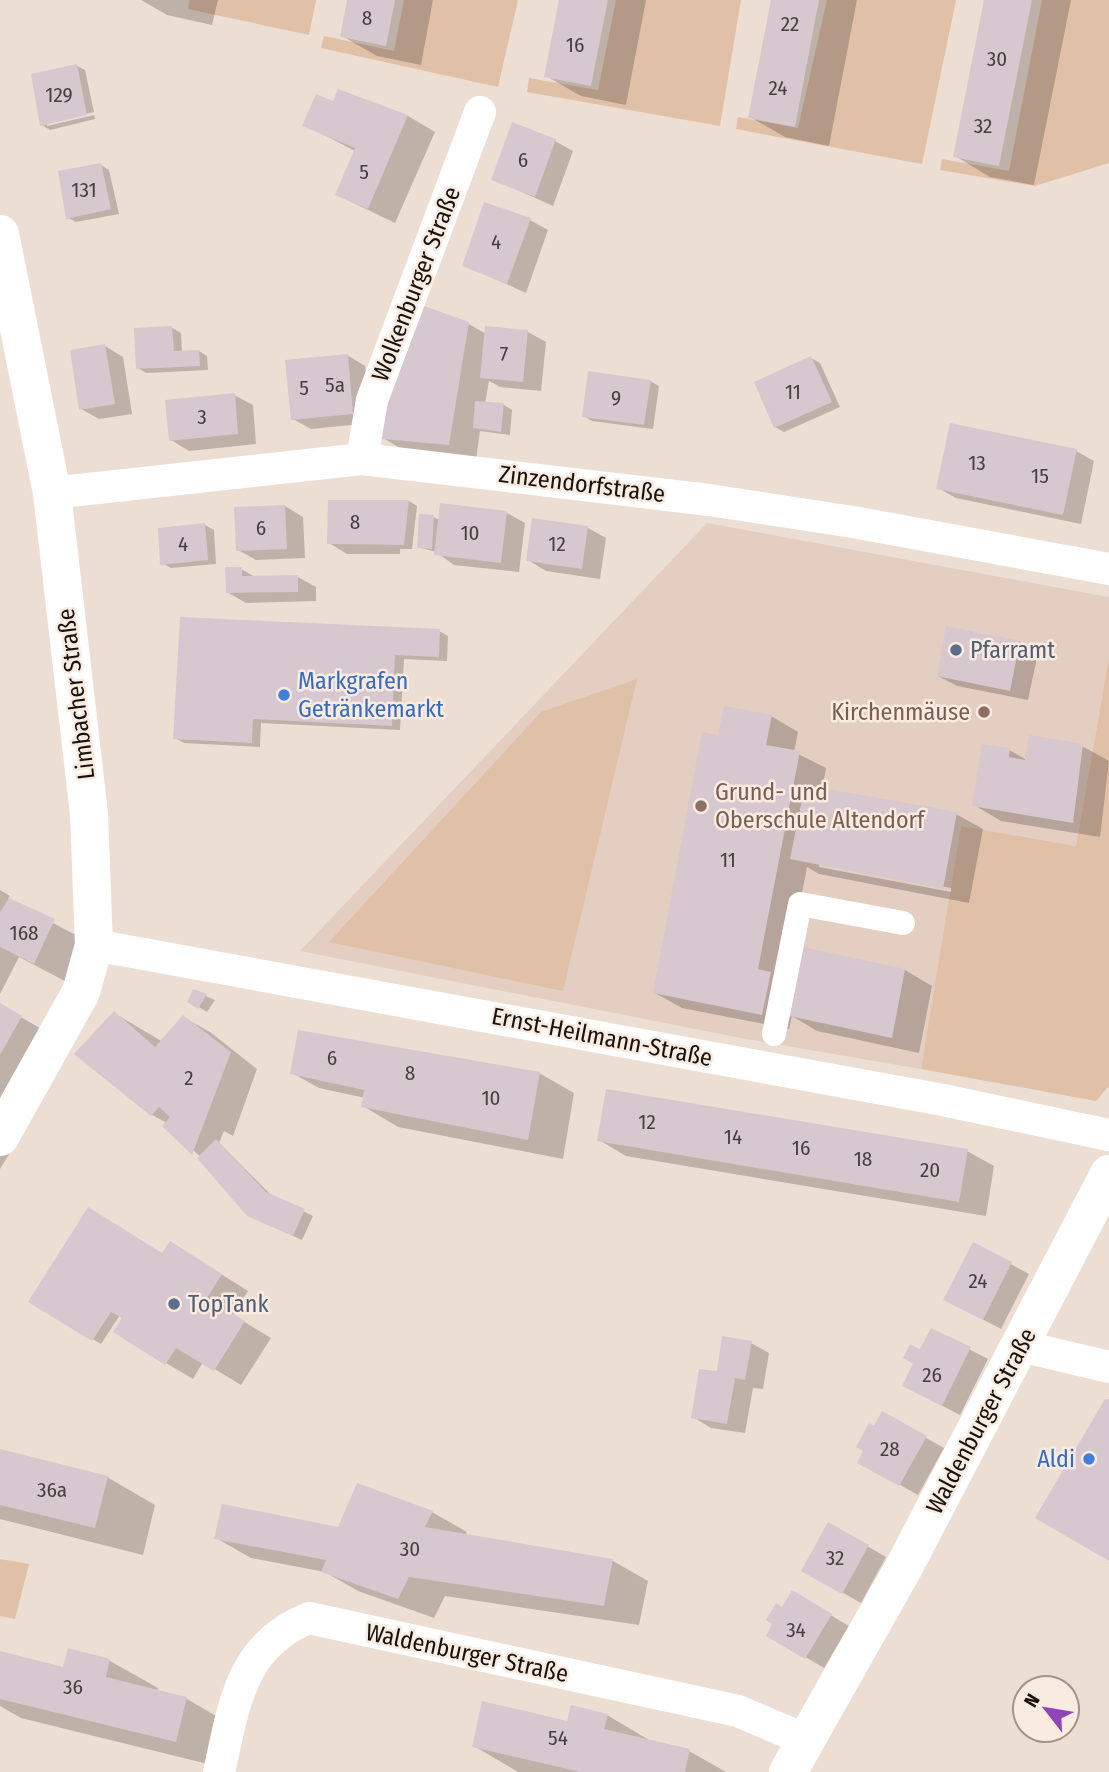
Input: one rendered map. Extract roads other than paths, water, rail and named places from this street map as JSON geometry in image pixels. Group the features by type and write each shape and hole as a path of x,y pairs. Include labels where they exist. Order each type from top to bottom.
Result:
{"main road":[{"name":"Limbacher Straße","path":"0,234 52,494 89,814 94,945 81,992 0,1137"},
{"name":"Waldenburger Straße","path":"788,1772 904,1567 1109,1174"}],"street":[{"name":"Wolkenburger Straße","path":"362,459 372,400 480,112"},
{"name":"Zinzendorfstraße","path":"52,494 362,459 709,500 853,522 1109,569"},
{"path":"774,1034 800,904 903,923"},
{"name":"Ernst-Heilmann-Straße","path":"94,945 943,1100 1109,1135"},
{"path":"1020,1346 1109,1367"},
{"name":"Waldenburger Straße","path":"219,1772 234,1706 253,1659 269,1641 289,1626 309,1618 738,1712 806,1740"}],"place":[{"name":"Pfarramt","path":"956,650"},
{"name":"Markgrafen Getränkemarkt","path":"284,695"},
{"name":"Kirchenmäuse","path":"984,712"},
{"name":"Grund- und Oberschule Altendorf","path":"701,806"},
{"name":"TopTank","path":"174,1304"},
{"name":"Aldi","path":"1089,1459"}]}
